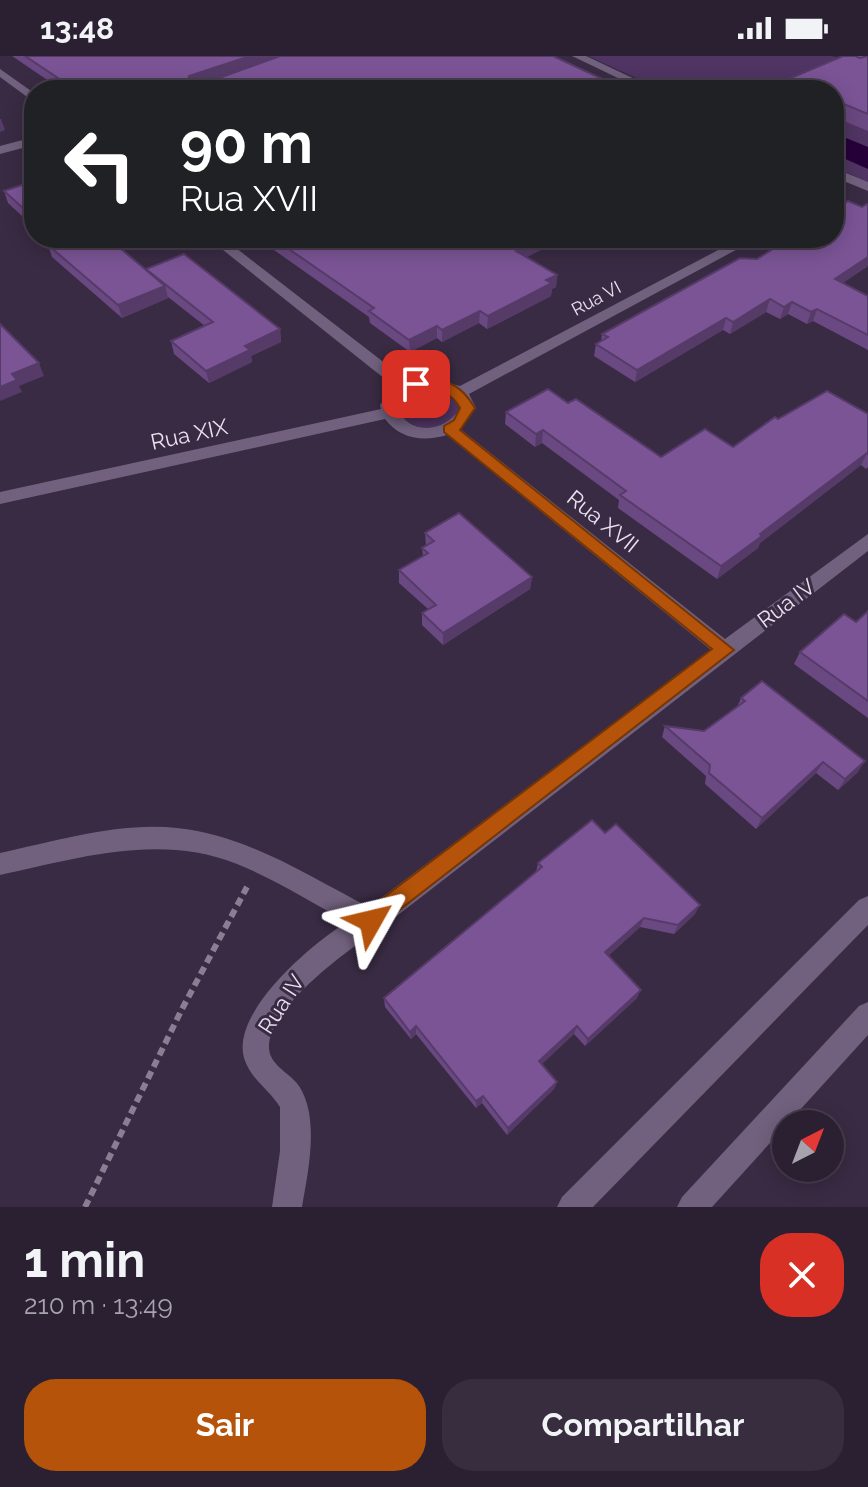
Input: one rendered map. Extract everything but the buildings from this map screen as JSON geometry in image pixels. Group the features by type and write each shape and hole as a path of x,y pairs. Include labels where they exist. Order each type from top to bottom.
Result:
{"street":[{"path":"577,56 630,80"},
{"path":"858,56 868,60"},
{"path":"0,72 24,91"},
{"path":"0,150 24,144"},
{"path":"230,248 405,387"},
{"name":"Rua VI","path":"459,393 732,248"},
{"path":"440,384 459,393 468,408 459,423 438,433 401,427 388,413 391,398 405,387 440,384"},
{"name":"Rua XIX","path":"0,498 388,413"},
{"name":"Rua XVII","path":"450,429 725,650"},
{"name":"Rua IV","path":"287,1207 295,1122 292,1100 260,1063 257,1043 287,987 307,964 371,921 868,541"},
{"path":"0,864 130,841 168,839 206,843 259,864 371,921"},
{"path":"572,1207 868,908"},
{"path":"692,1207 868,1015"}],"path":[{"path":"85,1207 182,1009 259,864"}],"shaded area":[{"path":"588,56 832,56 868,70 868,182 844,171 844,80 641,80"},
{"path":"844,137 868,147 868,169 844,158"},
{"path":"418,387 448,391 461,408 459,415 441,425 427,428 395,413 396,400"}],"route":[{"path":"371,921 725,650 450,429 459,423 468,408 459,393 440,384 416,384"}]}
